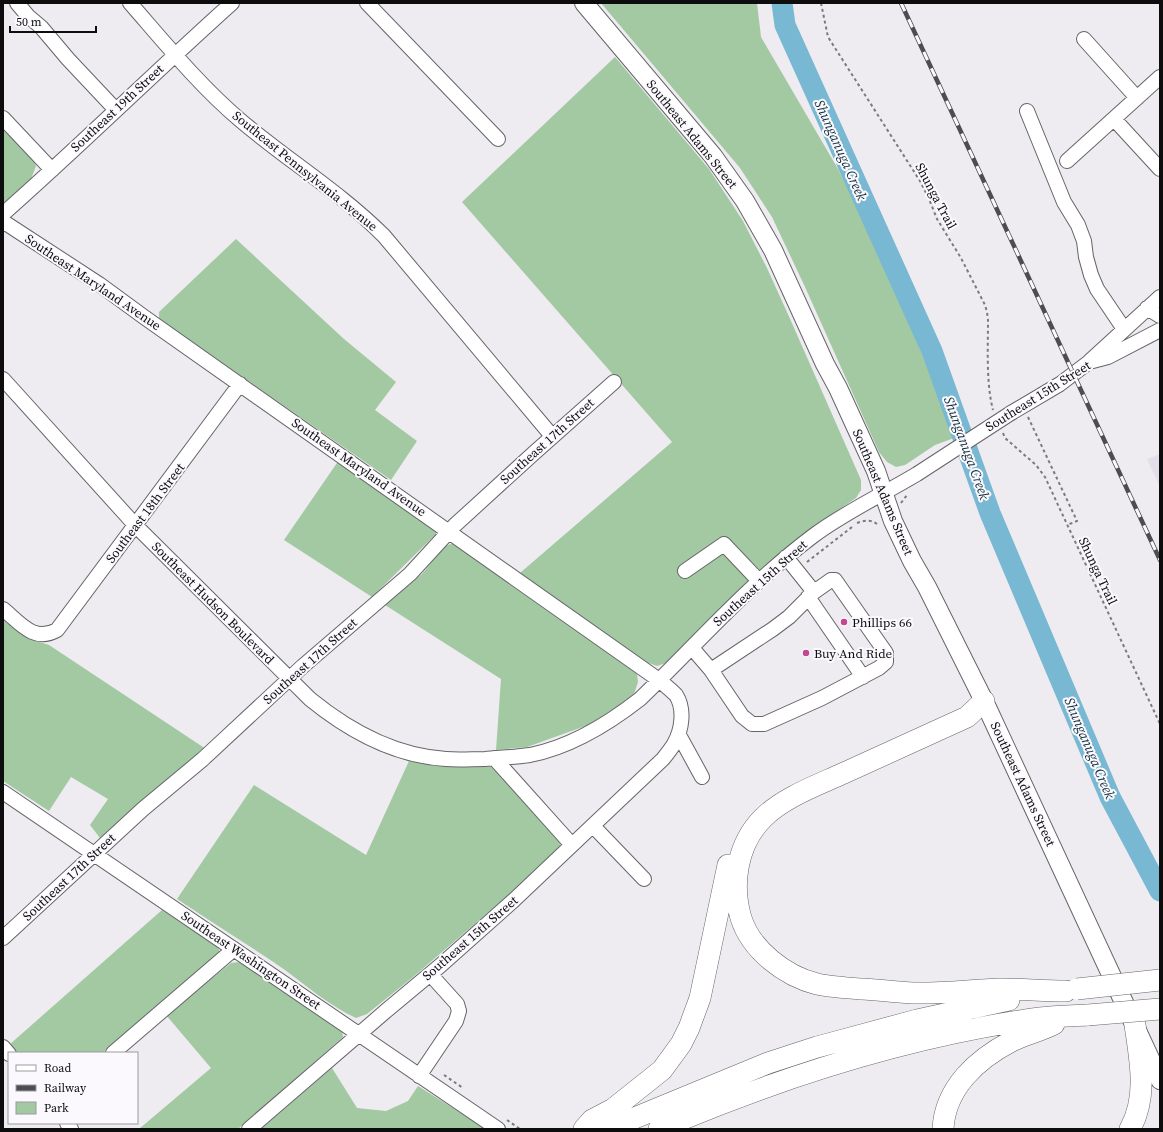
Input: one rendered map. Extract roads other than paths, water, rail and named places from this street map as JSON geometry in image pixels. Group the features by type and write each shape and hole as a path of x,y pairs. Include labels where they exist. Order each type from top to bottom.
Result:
{"highway":[{"path":"984,701 967,717 810,789 784,802 763,818 751,833 737,872 736,890 742,922 750,937 763,953 772,961 788,972 816,984 915,993 1001,989 1072,990"},
{"path":"584,1129 592,1120 617,1106 662,1070 682,1044 700,998 724,876 732,848 741,830 758,809 767,800 790,786 962,706 984,701"},
{"path":"608,1129 768,1063 817,1047 917,1020 988,1004 1072,990 1160,980"},
{"path":"659,1129 767,1085 874,1052 990,1026 1042,1018 1160,1009"},
{"path":"943,1129 944,1115 954,1092 970,1071 981,1061 1012,1041 1078,1016"},
{"path":"1130,1129 1136,1117 1141,1090 1141,1069 1134,1025"}],"main road":[{"name":"Southeast Adams Street","path":"584,3 713,156 732,181 755,218 786,277 824,364 838,388 876,471 893,521 984,701 1160,1080"}],"street":[{"path":"17,3 28,16 41,27 68,59 116,110"},
{"name":"Southeast Pennsylvania Avenue","path":"130,3 221,103 242,122 353,207 384,236 552,436"},
{"name":"Southeast 19th Street","path":"3,214 232,3"},
{"path":"367,3 498,140"},
{"path":"1084,39 1137,98"},
{"path":"1067,161 1160,77"},
{"path":"1027,111 1064,202 1078,225 1084,241 1086,257 1091,275 1097,289 1124,330"},
{"path":"3,118 52,170"},
{"path":"1114,119 1160,169"},
{"name":"Southeast Maryland Avenue","path":"3,224 7,224 99,284 659,680 675,694 679,702 682,711 679,734"},
{"path":"1088,362 1160,297"},
{"path":"1148,308 1160,316"},
{"name":"Southeast 15th Street","path":"659,680 759,581 786,557 828,525 860,505 917,474 1011,413 1060,384 1088,362 1108,357 1160,330"},
{"name":"Southeast Hudson Boulevard","path":"3,379 136,526 289,678 330,714 350,728 372,739 395,748 420,755 444,759 494,758 531,755 556,748 578,739 600,727 621,714 640,699 659,680"},
{"name":"Southeast 17th Street","path":"3,938 143,809 203,758 289,678 410,574 449,531 552,436 614,382"},
{"name":"Southeast 18th Street","path":"3,609 30,631 37,634 44,635 57,630 136,526 240,384"},
{"path":"685,571 724,544 759,581"},
{"path":"786,557 863,677"},
{"path":"692,648 711,670 742,716 747,721 758,724 764,724 808,704 883,666 886,662 886,653 835,580 831,580 811,595 789,617 773,629 711,670"},
{"path":"679,734 702,777"},
{"name":"Southeast 15th Street","path":"249,1129 514,900 663,759 674,745 679,734"},
{"path":"494,758 572,845"},
{"name":"Southeast Washington Street","path":"3,792 498,1129"},
{"path":"593,826 644,878"},
{"path":"114,1052 234,949"},
{"path":"419,1076 456,1021 459,1011 457,1004 430,974"}],"waterway":[{"name":"Shunganuga Creek","path":"782,3 785,25 932,351 990,513 1110,797 1160,891"}],"railway":[{"path":"901,3 1160,560"}],"place":[{"name":"Phillips 66","path":"844,622"},
{"name":"Buy And Ride","path":"806,653"}]}
